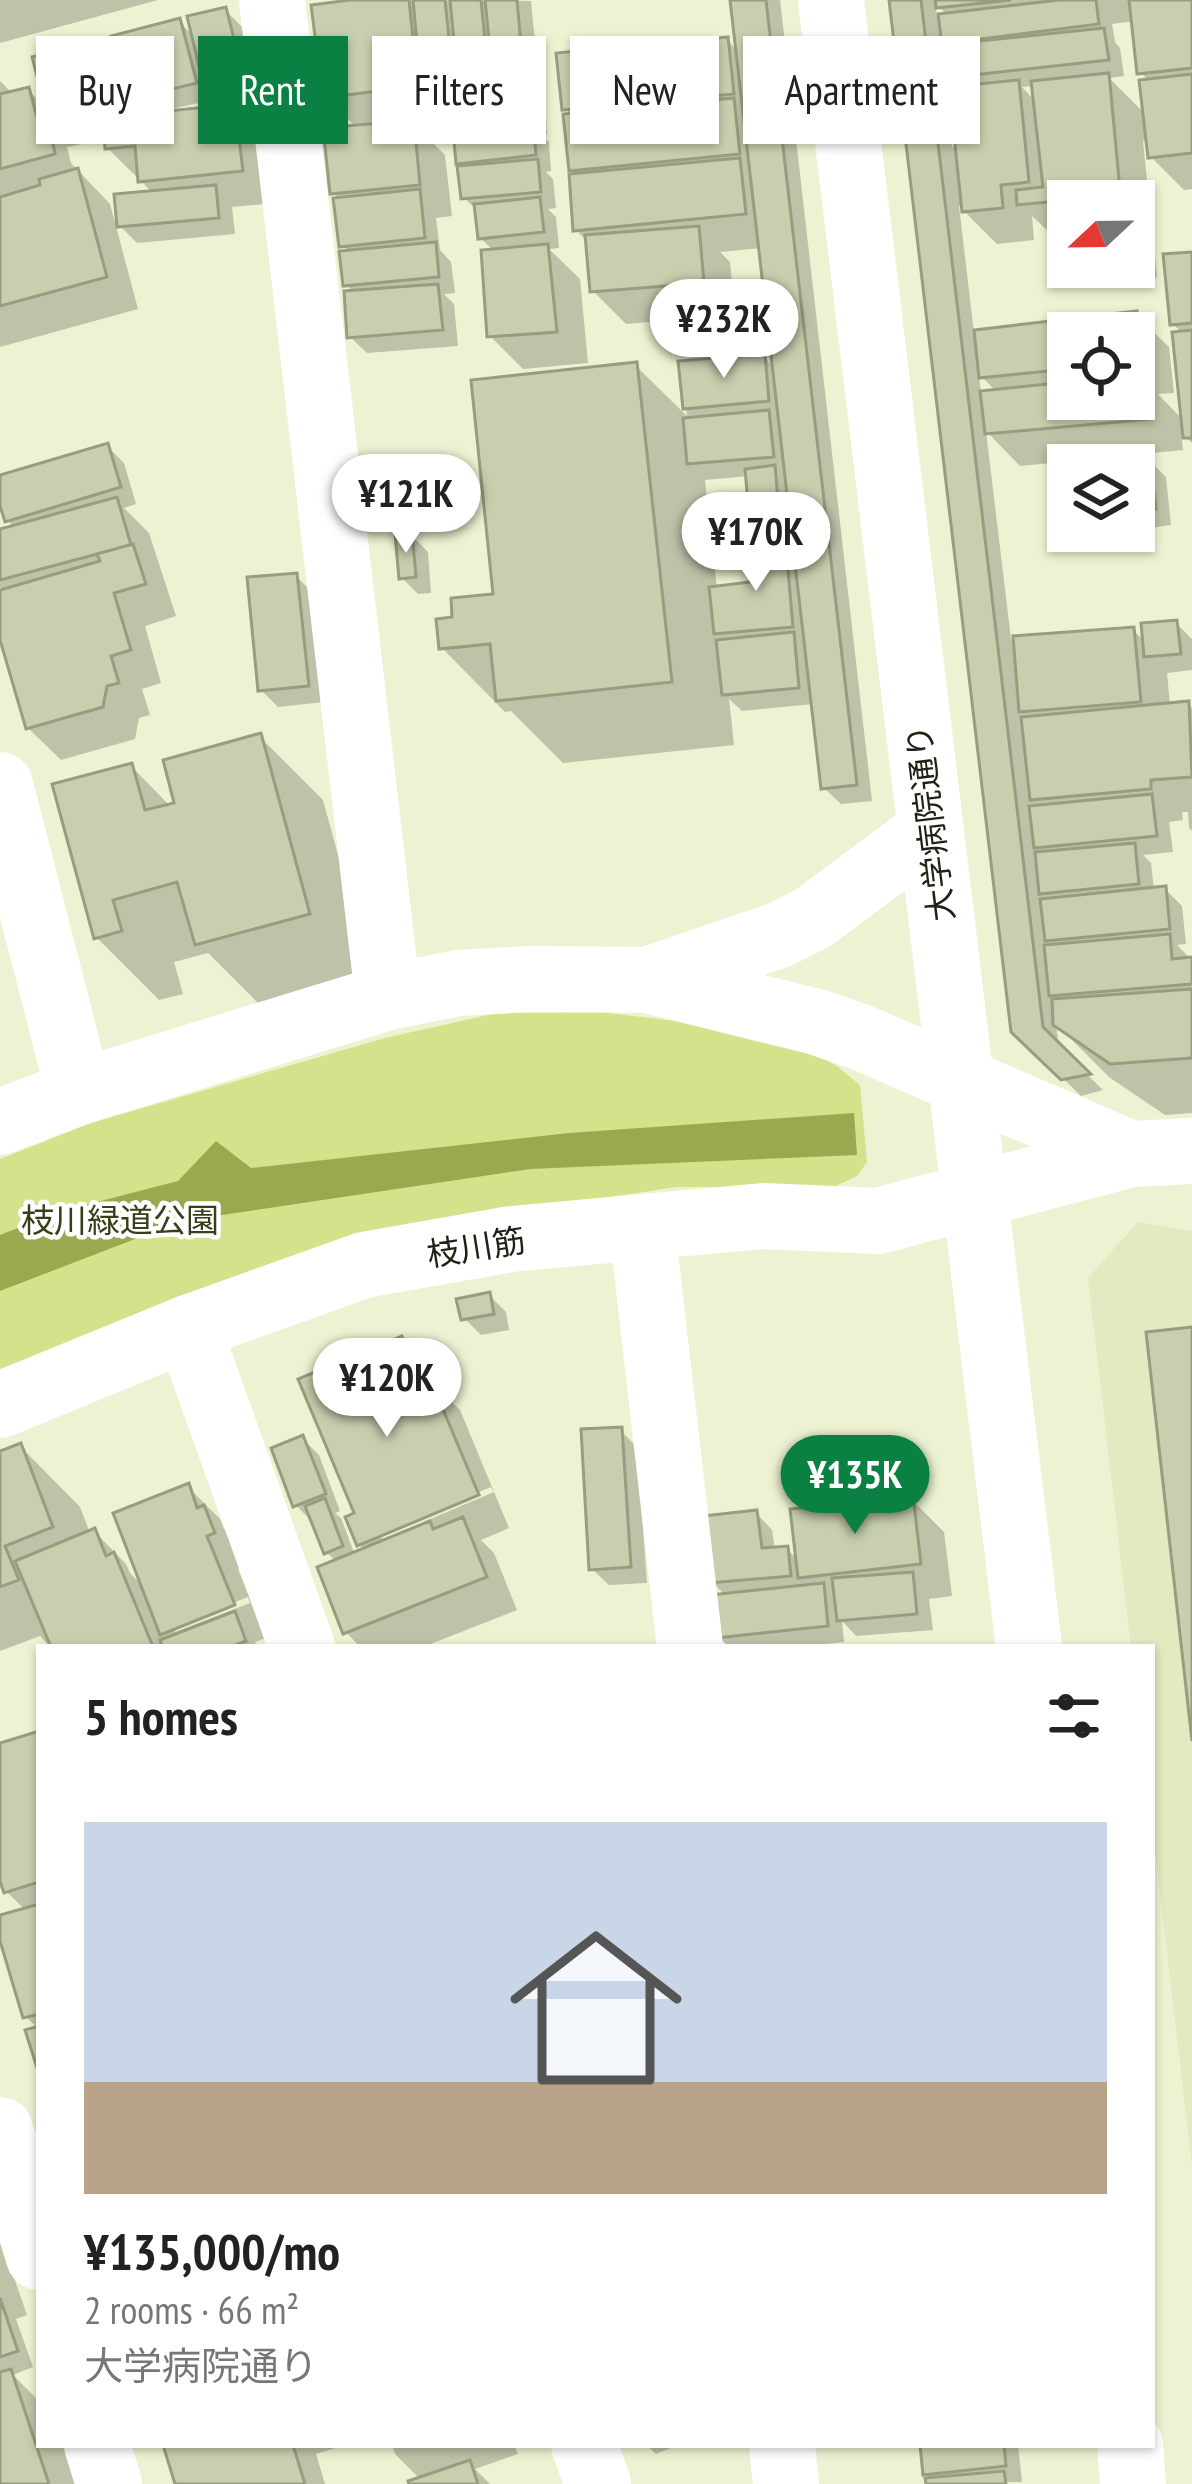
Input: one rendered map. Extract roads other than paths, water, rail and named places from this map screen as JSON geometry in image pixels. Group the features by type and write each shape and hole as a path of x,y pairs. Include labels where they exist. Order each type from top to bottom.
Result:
{"street":[{"path":"272,0 388,997"},
{"name":"大学病院通り","path":"831,0 1029,1644"},
{"path":"0,785 79,1092"},
{"path":"646,980 779,935 813,918 931,830"},
{"path":"0,1122 79,1092 388,997 458,983 646,980 817,1022 1162,1153"},
{"name":"枝川筋","path":"0,1405 188,1328 364,1265 511,1239 763,1216 878,1221 1162,1153"},
{"path":"642,1227 690,1644"},
{"path":"188,1328 301,1644"},
{"path":"0,2130 36,2247"},
{"path":"98,2448 109,2484"},
{"path":"585,2448 598,2484"},
{"path":"782,2448 786,2484"},
{"path":"1130,2448 1133,2484"}],"park label":[{"name":"枝川緑道公園","path":"120,1220"}]}
